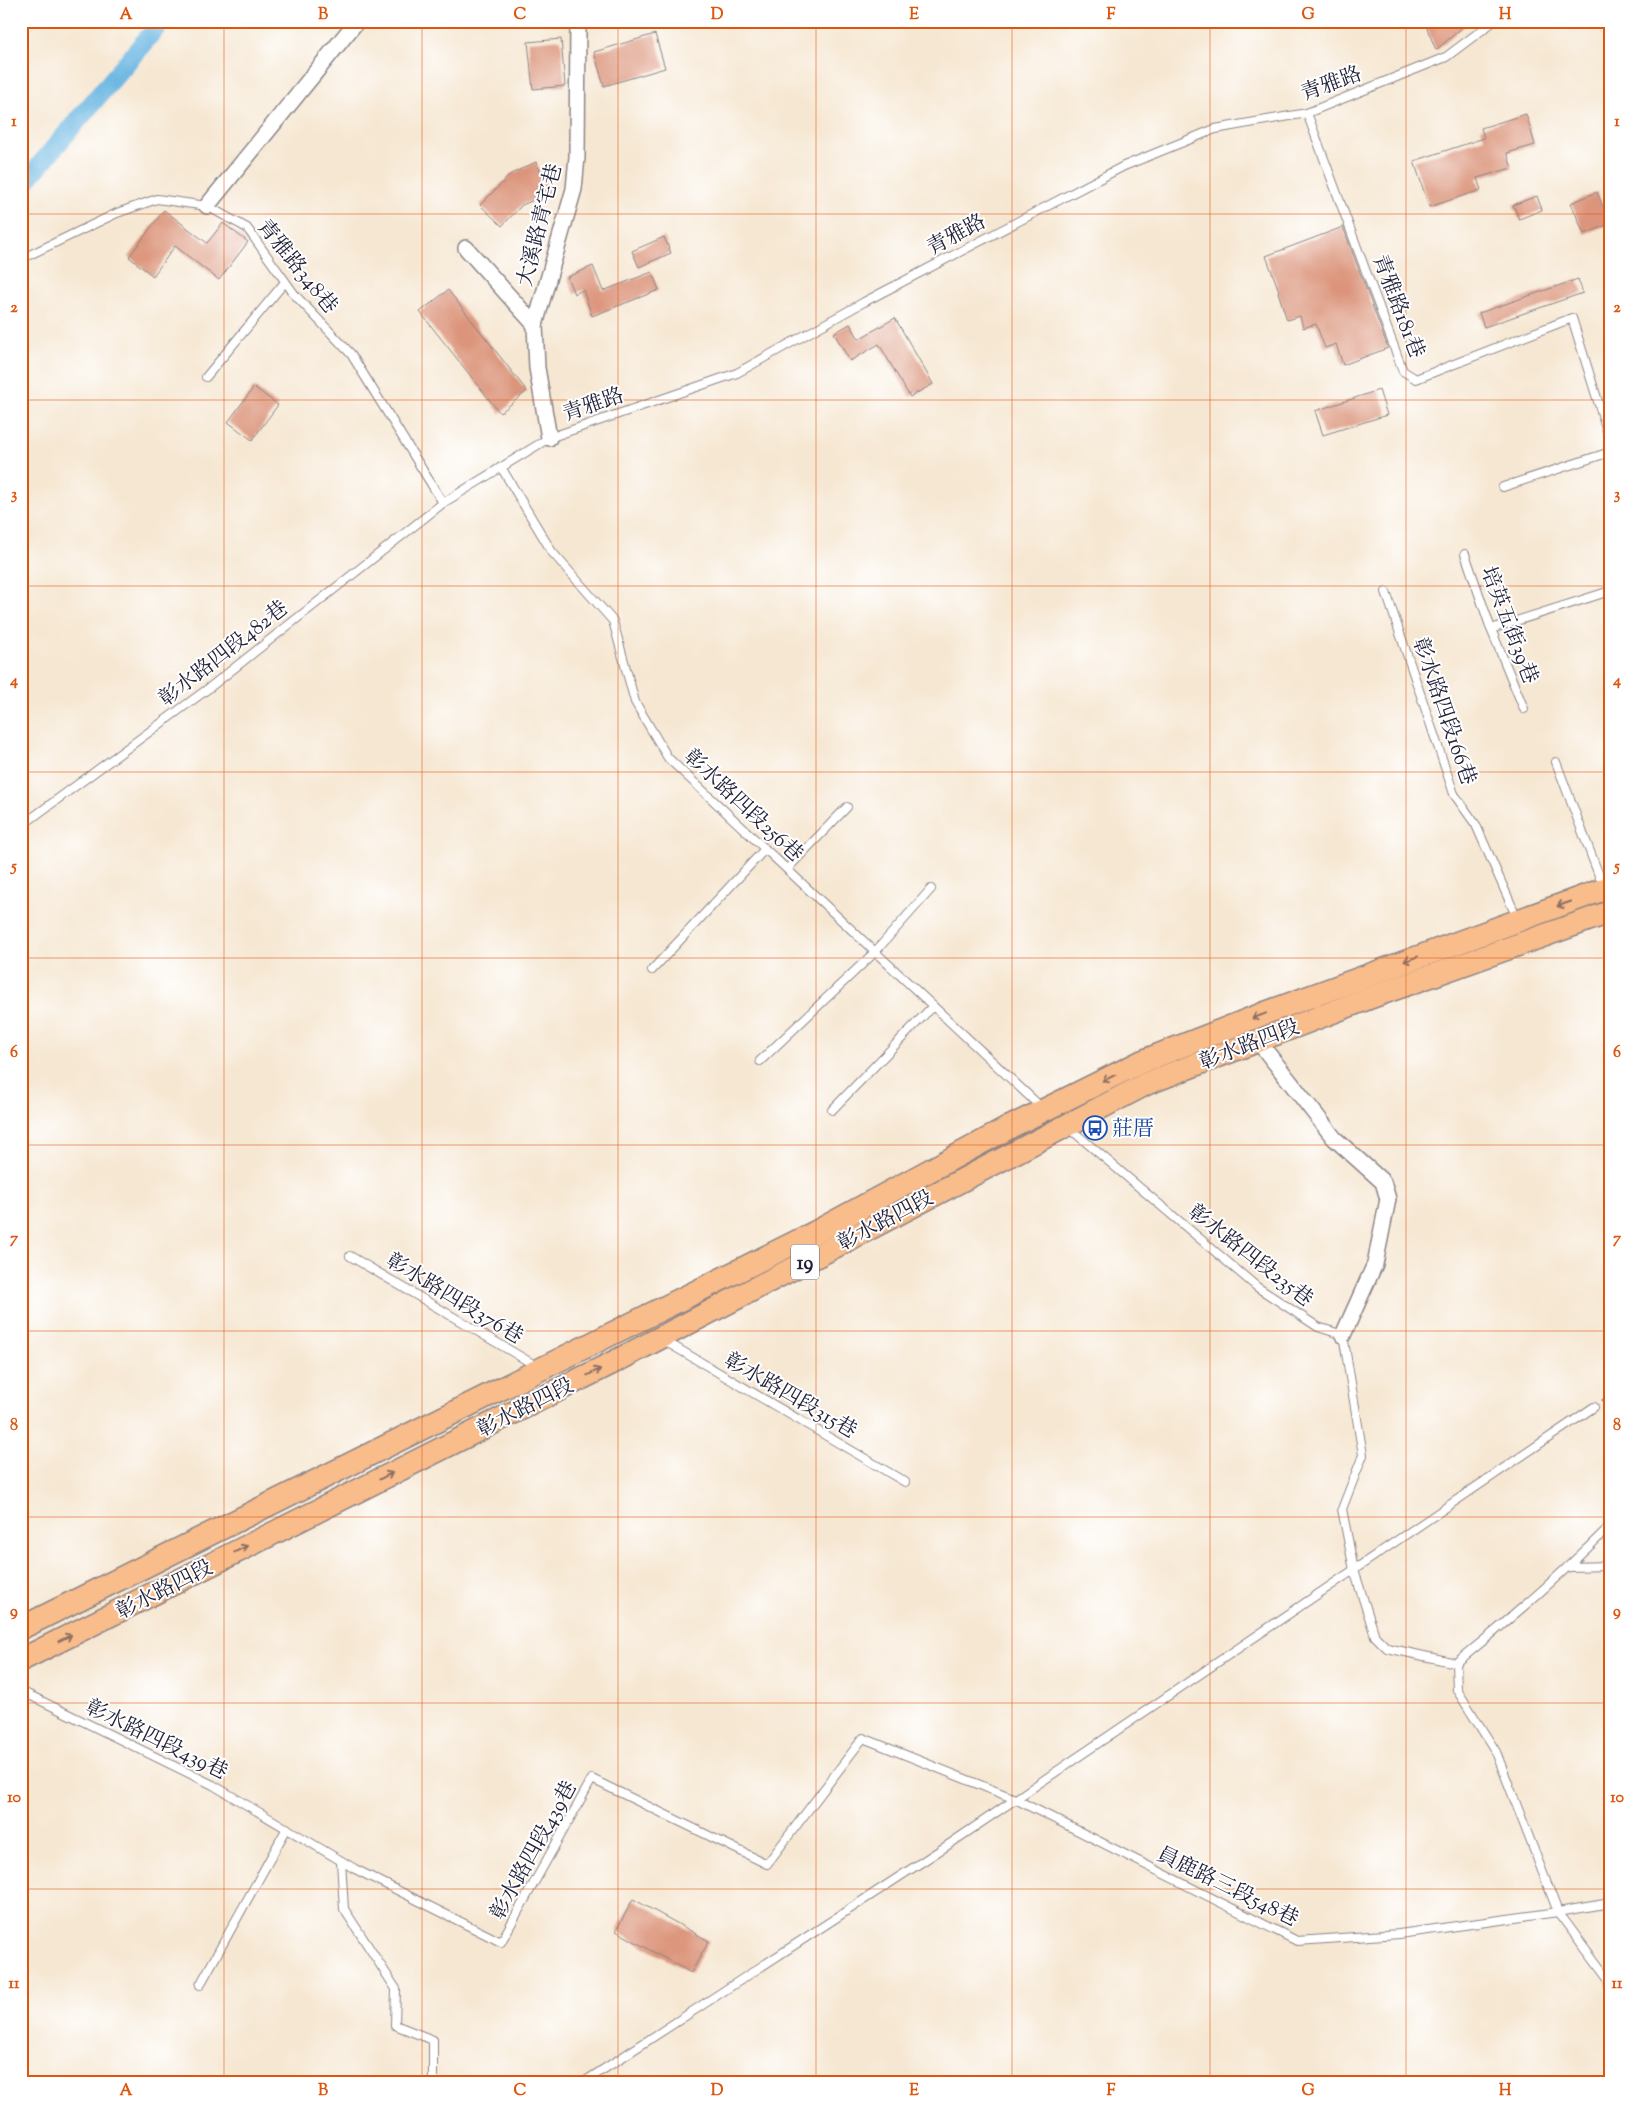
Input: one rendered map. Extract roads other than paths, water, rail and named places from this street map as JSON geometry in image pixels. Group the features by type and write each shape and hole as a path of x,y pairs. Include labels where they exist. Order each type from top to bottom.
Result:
{"main road":[{"name":"彰水路四段","path":"21,1660 660,1338 1055,1118 1141,1062 1268,1012 1607,888"},
{"name":"彰水路四段","path":"21,1628 814,1233 1055,1118 1369,998 1610,912"},
{"path":"606,1337 616,1361"}],"street":[{"path":"207,206 357,21"},
{"name":"大溪路青宅巷","path":"549,438 537,368 535,325 574,189 577,156 578,21"},
{"path":"466,248 535,325"},
{"path":"1258,1041 1334,1138 1383,1182 1388,1199 1375,1264 1343,1335"}],"lane":[{"name":"青雅路","path":"443,503 549,438 737,373 872,297 1124,166 1215,129 1307,112 1446,57 1494,21"},
{"name":"青雅路181巷","path":"1307,112 1403,371 1416,379 1572,318 1610,440"},
{"name":"青雅路348巷","path":"21,259 116,213 157,199 207,206 247,228 295,295 351,354 443,503"},
{"path":"206,377 285,282"},
{"path":"1503,487 1610,452"},
{"name":"彰水路四段256巷","path":"501,468 552,552 613,621 635,702 668,758 1055,1118"},
{"name":"彰水路四段482巷","path":"21,826 209,688 443,503"},
{"name":"培英五街39巷","path":"1464,554 1491,629 1524,709"},
{"path":"1491,629 1610,591"},
{"name":"彰水路四段166巷","path":"1386,592 1454,794 1476,825 1518,920"},
{"path":"1556,762 1607,888"},
{"path":"787,869 847,807"},
{"path":"652,970 765,849"},
{"path":"760,1061 875,952 931,888"},
{"path":"832,1110 933,1006"},
{"name":"彰水路四段235巷","path":"1055,1118 1257,1287 1318,1327 1343,1335"},
{"name":"彰水路四段376巷","path":"350,1256 541,1369"},
{"path":"1343,1335 1363,1455 1342,1508 1354,1570 1375,1636 1387,1648 1456,1663"},
{"name":"彰水路四段315巷","path":"660,1338 905,1482"},
{"path":"584,2082 755,1972 1015,1799 1594,1407"},
{"path":"1456,1663 1493,1634 1568,1567 1610,1526"},
{"path":"1568,1567 1610,1566"},
{"path":"1456,1663 1457,1690 1496,1752 1558,1912 1608,1979 1610,1988"},
{"name":"彰水路四段439巷","path":"21,1691 213,1784 341,1861 502,1942 592,1779 767,1864 863,1738 1015,1799"},
{"name":"員鹿路三段548巷","path":"1015,1799 1297,1941 1399,1934 1558,1912 1610,1902"},
{"path":"200,1985 287,1828"},
{"path":"341,1861 344,1909 396,1989 395,2025 433,2040 433,2082"}],"waterway":[{"path":"21,187 162,21"}],"place":[{"name":"莊厝","path":"1095,1128"}]}
